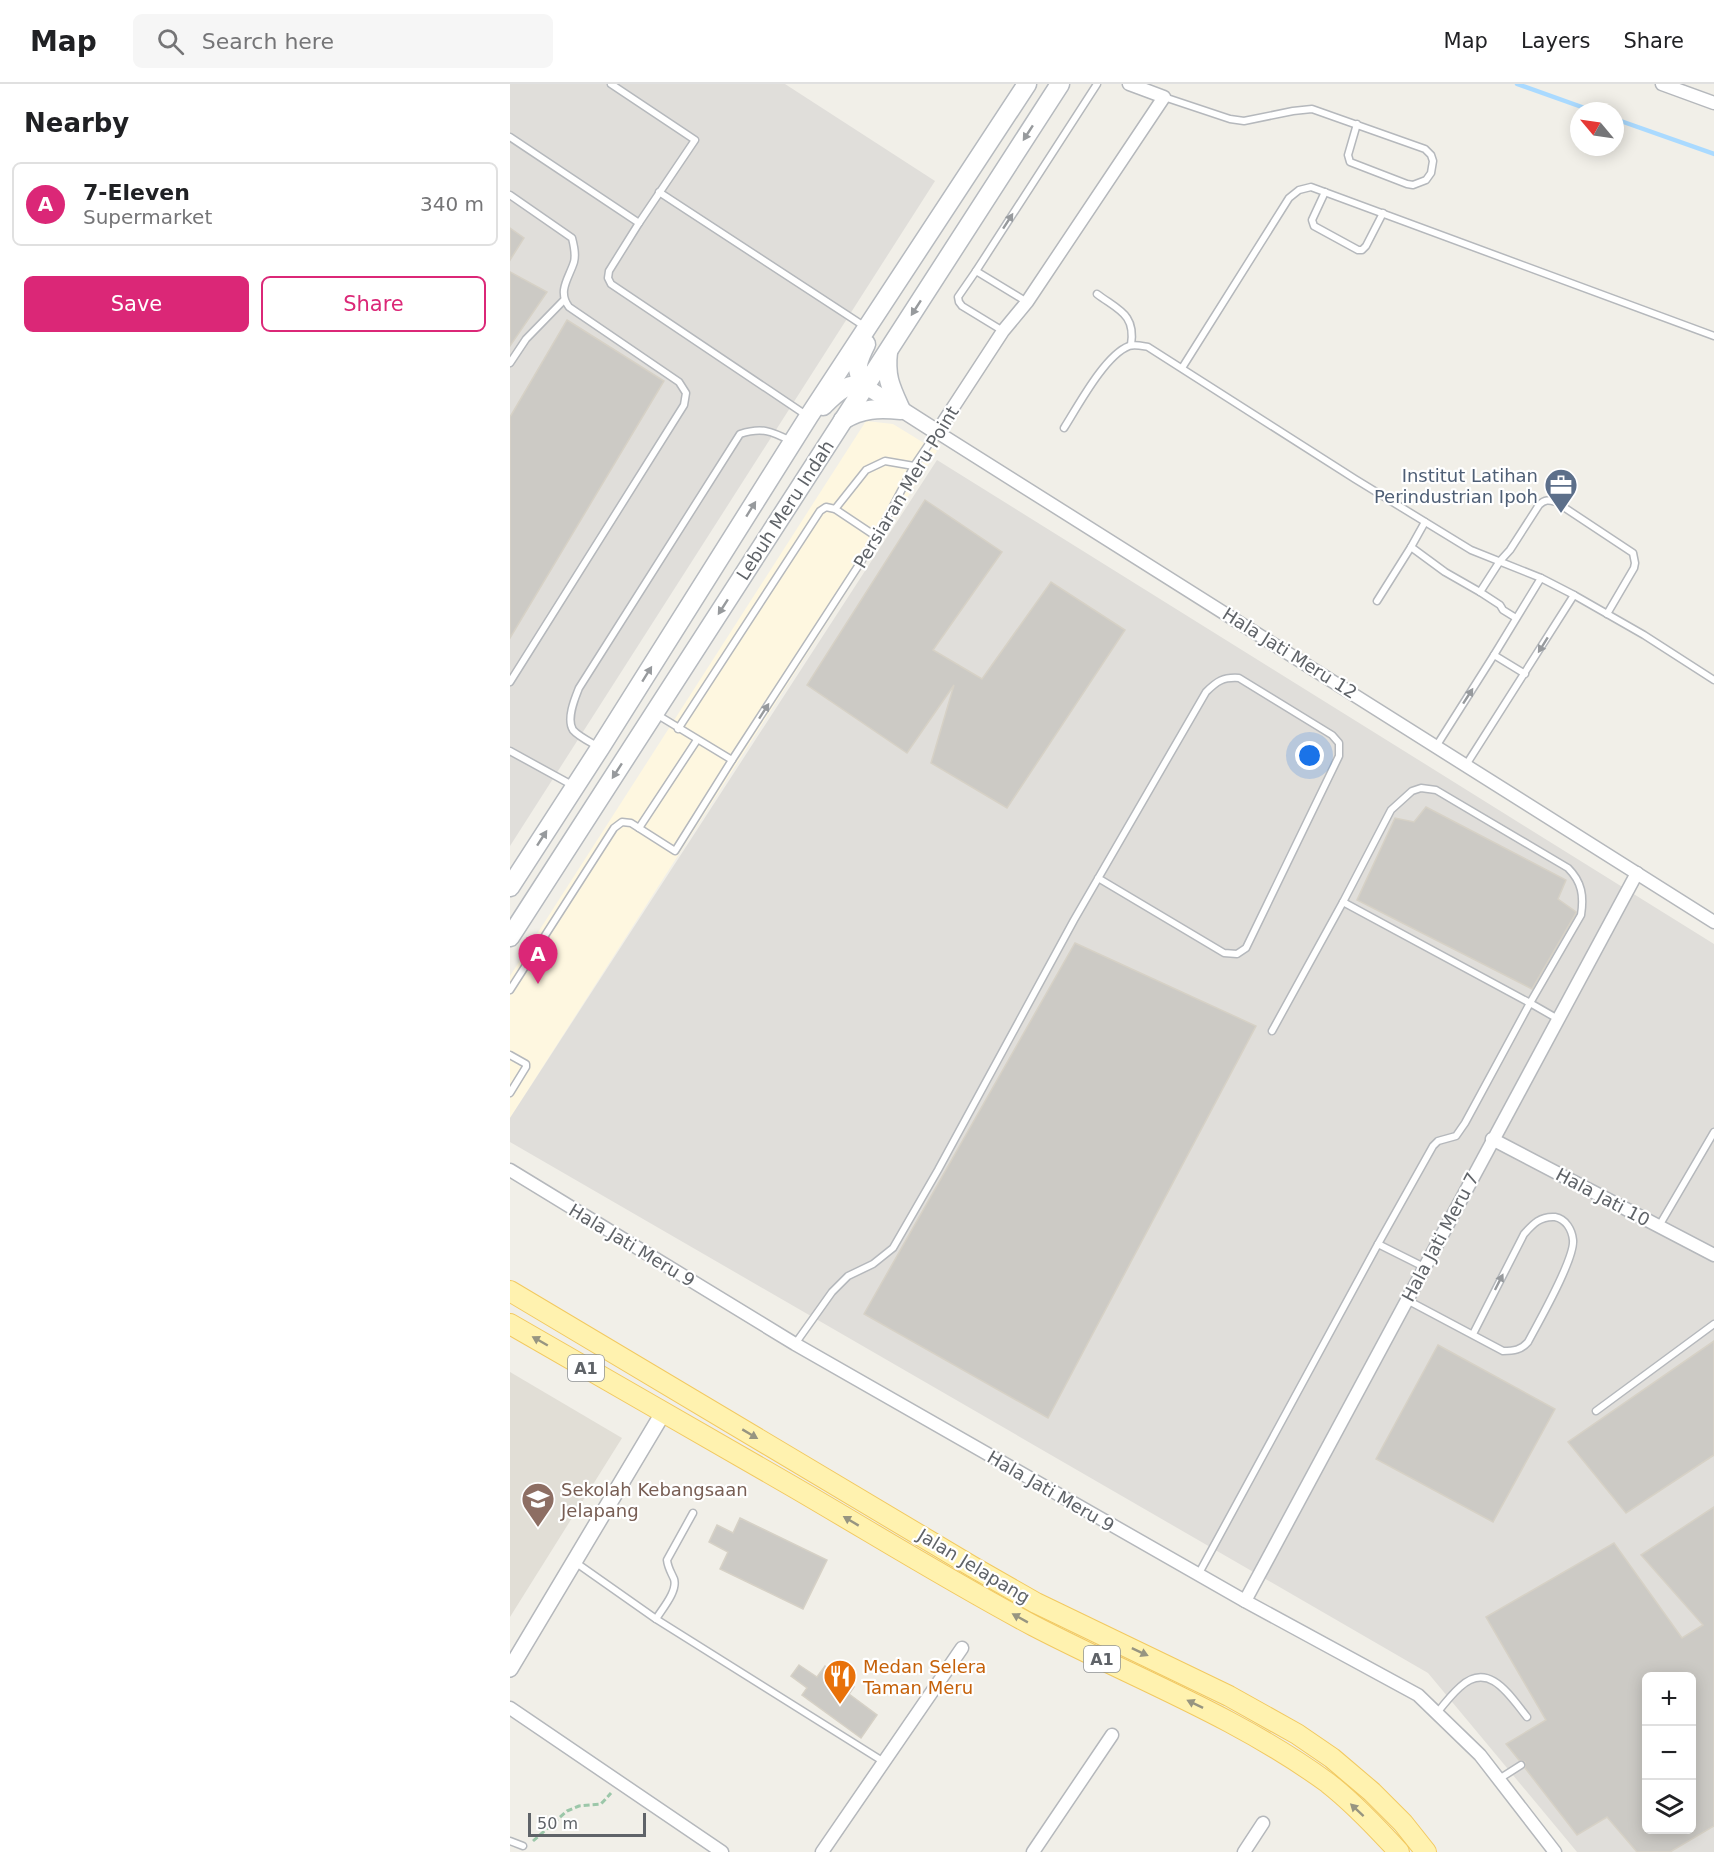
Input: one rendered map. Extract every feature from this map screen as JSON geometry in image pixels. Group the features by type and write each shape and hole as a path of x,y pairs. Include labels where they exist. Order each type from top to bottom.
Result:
{"main road":[{"name":"Lebuh Meru Indah","path":"510,887 807,420 1027,84"},
{"name":"Lebuh Meru Indah","path":"510,937 1060,84"},
{"path":"865,386 858,375 858,360 900,277"},
{"path":"843,420 865,410 877,408 901,410 888,379 886,367 888,350"},
{"path":"807,420 843,388 865,386"},
{"name":"Jalan Jelapang","path":"510,1291 1036,1603 1229,1696 1297,1734 1332,1758 1372,1792 1403,1823 1426,1852"},
{"name":"Jalan Jelapang","path":"510,1324 905,1553 1034,1625 1219,1716 1329,1784 1399,1852"},
{"path":"625,1359 657,1388 662,1399 663,1413 689,1408 722,1417"}],"street":[{"path":"1129,84 1164,97"},
{"path":"1662,84 1714,103"},
{"name":"Persiaran Meru Point","path":"937,432 1003,331 1027,302 1164,97"},
{"name":"Hala Jati Meru 12","path":"865,386 1714,921"},
{"name":"Hala Jati Meru 7","path":"1245,1601 1637,873"},
{"name":"Hala Jati 10","path":"1492,1139 1714,1255"},
{"name":"Hala Jati Meru 9","path":"510,1170 795,1344 1198,1575 1418,1695 1480,1755 1555,1852"},
{"path":"510,1669 663,1413"},
{"path":"822,1852 962,1648"},
{"path":"510,1708 722,1852"},
{"path":"1033,1852 1112,1735"},
{"path":"1244,1852 1263,1824"}],"lane":[{"path":"611,84 695,140 609,271 608,278 611,284 807,420"},
{"path":"1003,331 962,306 958,297 1097,84"},
{"path":"1164,97 1230,119 1244,121 1312,109 1357,124 1425,149 1433,161 1429,176 1419,184 1407,184 1350,162 1348,155 1357,124"},
{"path":"510,137 639,223"},
{"path":"1182,368 1289,198 1299,190 1311,187 1714,336"},
{"path":"659,192 867,328"},
{"path":"1325,192 1312,220 1314,226 1358,250 1366,246 1383,213"},
{"path":"510,195 572,238 575,260 563,288 564,300 568,307 679,382 687,393 684,405 510,682"},
{"path":"976,271 1027,302"},
{"path":"1097,294 1129,318 1133,332 1131,345"},
{"path":"510,363 526,339 564,300"},
{"path":"1064,428 1104,367 1118,351 1131,345 1148,347 1471,550 1541,578 1574,595 1714,680"},
{"path":"600,748 574,731 571,725 571,707 579,688 740,434 754,429 770,431 793,442"},
{"name":"Persiaran Meru Point","path":"639,828 675,851 877,537 914,466 937,432"},
{"path":"835,509 866,470 885,461 914,466"},
{"path":"1480,592 1542,502 1550,500 1633,553 1634,568 1607,614"},
{"path":"678,729 820,511 826,507 835,509 877,537"},
{"path":"1377,601 1425,522"},
{"path":"1411,547 1445,572 1500,605 1503,610 1516,618"},
{"path":"1437,745 1541,578"},
{"path":"1466,765 1574,595"},
{"path":"1494,655 1525,674"},
{"path":"795,1344 832,1292 848,1276 873,1264 892,1248 938,1170 1098,879 1206,692 1227,677 1239,678 1332,735 1339,743 1339,756 1246,948 1237,954 1224,953 1098,879"},
{"path":"654,713 732,760"},
{"path":"510,990 614,828 622,822 632,823 639,828 697,740"},
{"path":"510,751 575,787"},
{"path":"1198,1575 1378,1244 1434,1146 1438,1141 1456,1136 1465,1123 1581,915 1582,891 1576,876 1568,868 1436,790 1421,788 1412,791 1391,810 1272,1031"},
{"path":"1343,902 1557,1018"},
{"path":"510,1055 526,1066 510,1093"},
{"path":"1659,1227 1714,1132"},
{"path":"1407,1299 1503,1351 1523,1348 1566,1268 1573,1241 1568,1223 1559,1218 1545,1216 1534,1222 1524,1234 1473,1334"},
{"path":"1378,1244 1424,1267"},
{"path":"1596,1411 1714,1324"},
{"path":"656,1619 674,1588 675,1581 668,1569 667,1560 693,1513"},
{"path":"575,1561 656,1619 884,1762"},
{"path":"1437,1713 1460,1687 1472,1678 1484,1677 1492,1679 1506,1690 1527,1717"},
{"path":"1499,1779 1521,1765"},
{"path":"510,1841 523,1846"}],"path":[{"path":"523,1846 531,1843 567,1810 579,1806 601,1804 619,1782"}],"shaded area":[{"path":"510,84 785,84 935,181 510,846"},
{"path":"866,421 893,424 937,451 510,1118 510,976"},
{"path":"937,460 1714,944 1714,1852 1577,1852 1428,1673 510,1142 510,1118"},
{"name":"Sekolah Kebangsaan Jelapang","path":"510,1372 622,1438 510,1617"}],"building":[{"path":"510,228 524,238 510,260"},
{"path":"510,272 547,292 510,346"},
{"path":"567,320 664,381 510,638 510,417"},
{"path":"925,500 1002,552 933,650 982,679 1051,582 1125,630 1007,808 931,763 954,685 907,753 807,685"},
{"path":"1426,807 1566,880 1558,899 1576,913 1532,989 1357,900 1395,818 1414,822"},
{"path":"1075,943 1256,1026 1048,1418 864,1314"},
{"path":"1714,1341 1714,1455 1626,1513 1568,1442"},
{"path":"1438,1345 1555,1409 1493,1522 1376,1459"},
{"path":"1714,1507 1714,1826 1670,1852 1637,1852 1607,1817 1577,1835 1525,1768 1525,1762 1519,1760 1506,1744 1546,1720 1486,1617 1614,1543 1682,1638 1703,1625 1641,1555"},
{"path":"740,1518 827,1560 803,1609 720,1569 728,1552 709,1542 717,1525 733,1533"},
{"name":"Medan Selera Taman Meru","path":"799,1665 817,1677 825,1666 854,1687 849,1694 877,1715 861,1738 802,1695 807,1688 791,1676"}],"waterway":[{"path":"1517,84 1570,103"},
{"path":"1624,122 1714,154"}],"place":[{"name":"Institut Latihan Perindustrian Ipoh","path":"1561,514"},
{"name":"7-Eleven","path":"538,984"},
{"name":"Sekolah Kebangsaan Jelapang","path":"538,1528"},
{"name":"Medan Selera Taman Meru","path":"840,1705"}]}
